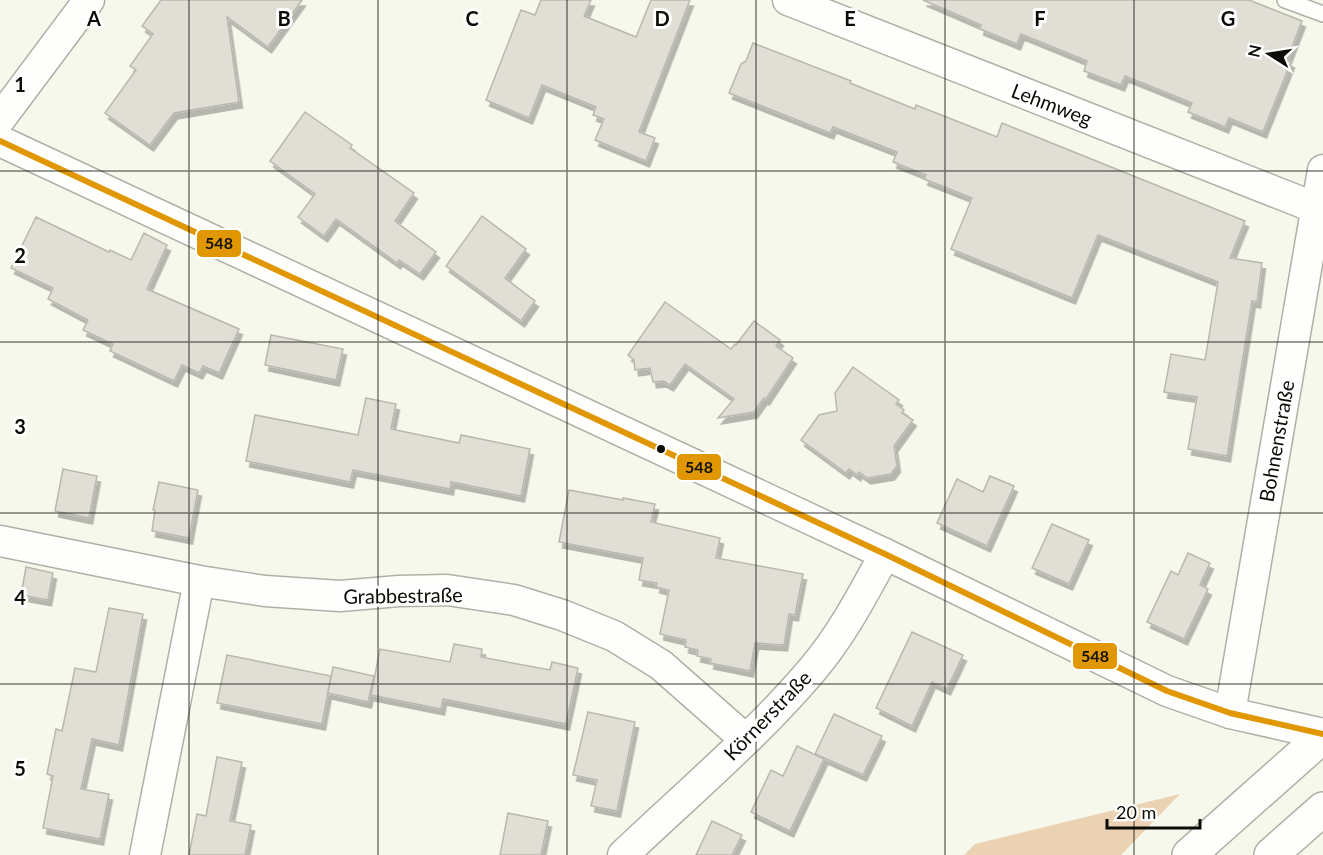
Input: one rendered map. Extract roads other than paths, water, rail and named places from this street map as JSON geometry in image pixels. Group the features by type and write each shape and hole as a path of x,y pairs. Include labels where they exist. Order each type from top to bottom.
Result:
{"highway":[{"path":"1189,855 1323,735"},
{"path":"1271,855 1312,818"}],"street":[{"path":"0,119 89,0"},
{"name":"Lehmweg","path":"788,0 1316,208"},
{"path":"0,141 885,554 1167,691 1230,713 1323,735"},
{"name":"Bohnenstraße","path":"1230,713 1323,170"},
{"name":"Grabbestraße","path":"0,541 265,591 340,596 447,590 514,600 562,615 614,636 661,665 745,739"},
{"name":"Körnerstraße","path":"623,855 745,739 813,669 853,613 885,554"},
{"path":"145,855 199,580"}],"lane":[{"path":"1285,0 1323,14"}]}
